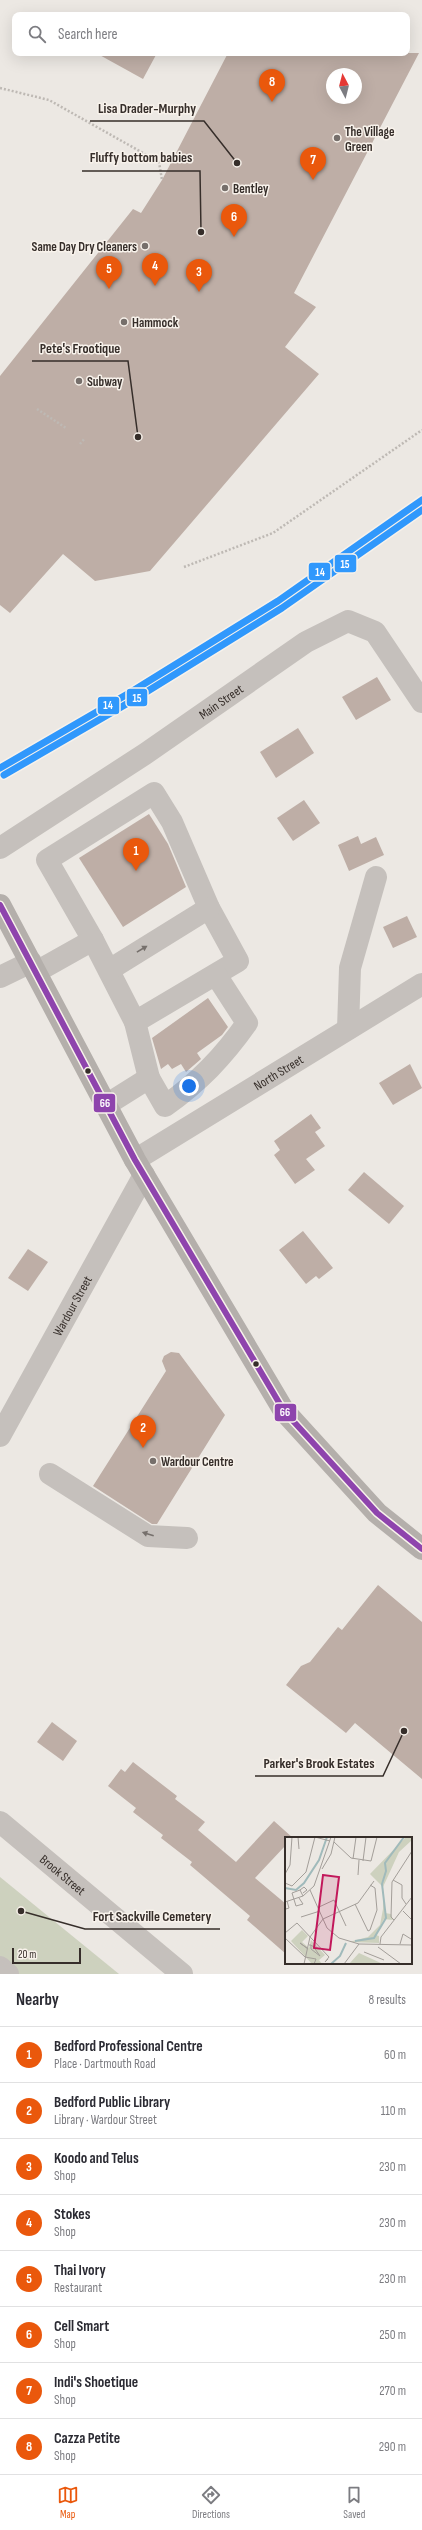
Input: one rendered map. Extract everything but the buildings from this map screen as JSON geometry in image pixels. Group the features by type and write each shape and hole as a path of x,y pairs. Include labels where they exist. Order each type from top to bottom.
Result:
{"main road":[{"path":"0,905 140,1168 284,1411 377,1513 422,1549"}],"street":[{"name":"Main Street","path":"0,848 145,754 306,642 348,621 375,632 422,702"},
{"path":"135,1022 238,961 209,908 172,822 154,793 47,860 93,940 135,1022 149,1078 165,1106 193,1086 230,1048 247,1023 216,975"},
{"path":"348,1029 350,968 376,878"},
{"path":"109,970 209,908"},
{"path":"0,978 34,967 93,940"},
{"name":"North Street","path":"140,1168 348,1029 422,984"},
{"path":"106,1105 149,1078"},
{"name":"Wardour Street","path":"0,1436 140,1168"},
{"path":"50,1474 148,1536 187,1538"},
{"name":"Brook Street","path":"0,1822 182,1974"},
{"path":"0,1967 8,1974"}],"path":[{"path":"0,88 49,100 147,155 159,162 162,180"},
{"path":"37,409 66,428"},
{"path":"184,567 273,533 422,430"},
{"path":"80,444 85,438"}],"green space":[{"path":"0,1877 119,1974 0,1974"}],"transit line":[{"name":"14","path":"0,768 131,692 278,601 422,500"},
{"name":"15","path":"4,775 135,699 282,608 422,510"},
{"name":"66","path":"0,905 135,1160 284,1411 377,1513 422,1549"}],"place":[{"name":"Cazza Petite","path":"272,102"},
{"name":"The Village Green","path":"337,138"},
{"name":"Lisa Drader-Murphy","path":"237,163"},
{"name":"Indi's Shoetique","path":"313,180"},
{"name":"Bentley","path":"225,188"},
{"name":"Fluffy bottom babies","path":"201,232"},
{"name":"Cell Smart","path":"234,237"},
{"name":"Same Day Dry Cleaners","path":"145,246"},
{"name":"Stokes","path":"155,286"},
{"name":"Thai Ivory","path":"109,289"},
{"name":"Koodo and Telus","path":"199,292"},
{"name":"Hammock","path":"124,322"},
{"name":"Subway","path":"79,381"},
{"name":"Pete's Frootique","path":"138,437"},
{"name":"Bedford Professional Centre","path":"136,871"},
{"name":"Bedford Public Library","path":"143,1448"},
{"name":"Wardour Centre","path":"153,1461"},
{"name":"Parker's Brook Estates","path":"404,1731"},
{"name":"Fort Sackville Cemetery","path":"21,1911"}]}
